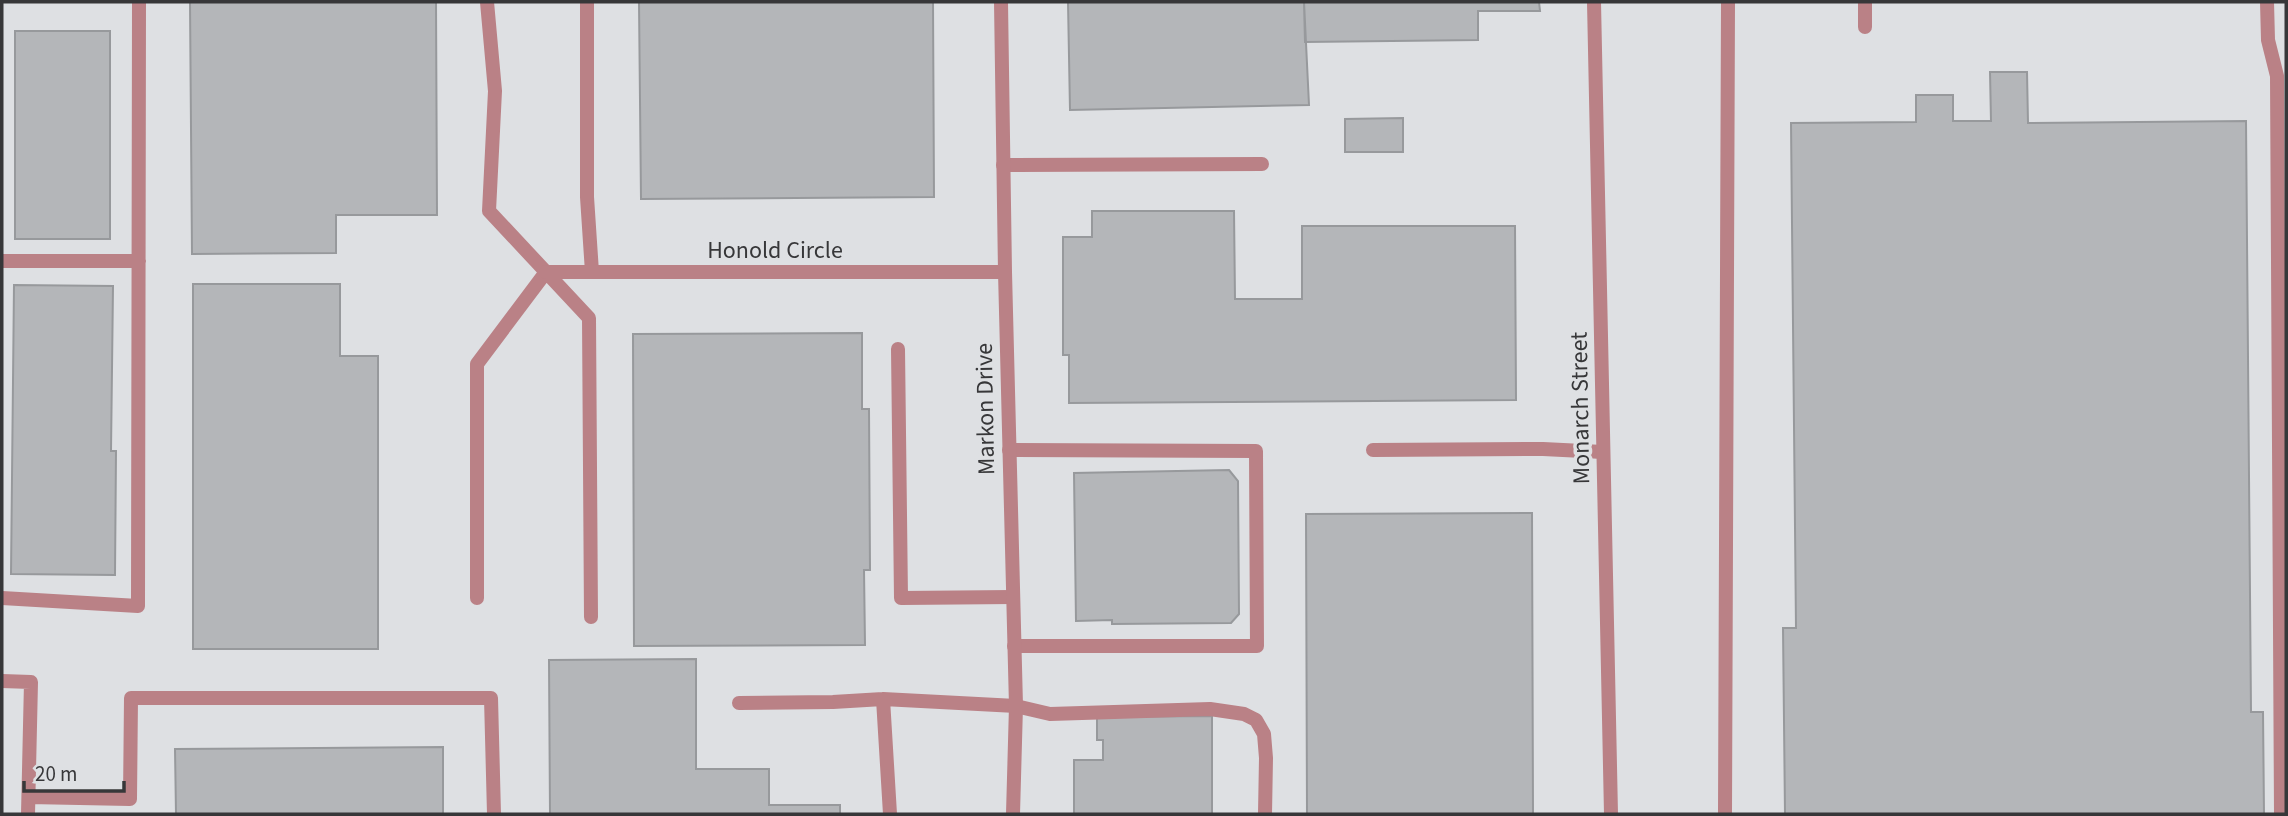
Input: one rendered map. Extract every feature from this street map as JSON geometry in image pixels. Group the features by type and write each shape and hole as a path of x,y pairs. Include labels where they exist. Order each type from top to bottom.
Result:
{"street":[{"path":"2,598 138,606 139,2"},
{"path":"487,2 495,91 489,211 589,318 591,617"},
{"path":"587,2 587,197 592,272"},
{"name":"Markon Drive","path":"1001,2 1016,706 1013,814"},
{"name":"Monarch Street","path":"1594,2 1611,814"},
{"path":"1725,814 1728,2"},
{"path":"1865,2 1866,27"},
{"path":"2267,2 2268,40 2277,76 2281,814"},
{"path":"1003,165 1262,164"},
{"path":"2,261 139,261"},
{"path":"477,598 477,363 546,272"},
{"name":"Honold Circle","path":"546,272 1005,272"},
{"path":"898,349 901,598 1013,597"},
{"path":"1373,450 1543,449 1603,452"},
{"path":"1009,450 1256,451 1257,646 1014,646"},
{"path":"2,681 32,682 28,814"},
{"path":"29,797 130,799 131,698 491,698 494,814"},
{"path":"883,699 890,814"},
{"path":"739,703 883,699 1016,706 1050,714 1210,709 1244,714 1256,720 1264,734 1265,814"}],"building":[{"path":"190,2 436,2 437,215 336,215 336,253 192,254"},
{"path":"639,2 933,2 934,197 641,199"},
{"path":"1068,2 1304,2 1309,105 1070,110"},
{"path":"1304,2 1539,2 1540,11 1478,11 1478,40 1305,42"},
{"path":"15,31 110,31 110,239 15,239"},
{"path":"1990,72 2027,72 2028,123 2246,121 2251,712 2263,712 2264,814 1785,814 1783,628 1796,628 1791,123 1916,122 1916,95 1953,95 1953,121 1991,121"},
{"path":"1403,118 1403,152 1345,152 1345,119"},
{"path":"1092,211 1234,211 1235,299 1302,299 1302,226 1515,226 1516,400 1069,403 1069,355 1063,355 1063,237 1092,237"},
{"path":"193,284 340,284 340,356 378,356 378,649 193,649"},
{"path":"14,285 113,286 111,451 116,451 115,575 11,574"},
{"path":"862,333 862,409 869,409 870,570 864,570 865,645 634,646 633,334"},
{"path":"1229,470 1238,481 1239,614 1231,623 1112,624 1112,620 1076,621 1074,473"},
{"path":"1532,513 1533,814 1307,814 1306,514"},
{"path":"696,659 696,769 769,769 769,805 840,805 840,814 550,814 549,660"},
{"path":"1212,716 1212,814 1074,814 1074,760 1103,760 1103,740 1097,740 1097,717"},
{"path":"443,747 443,814 176,814 175,749"}]}
